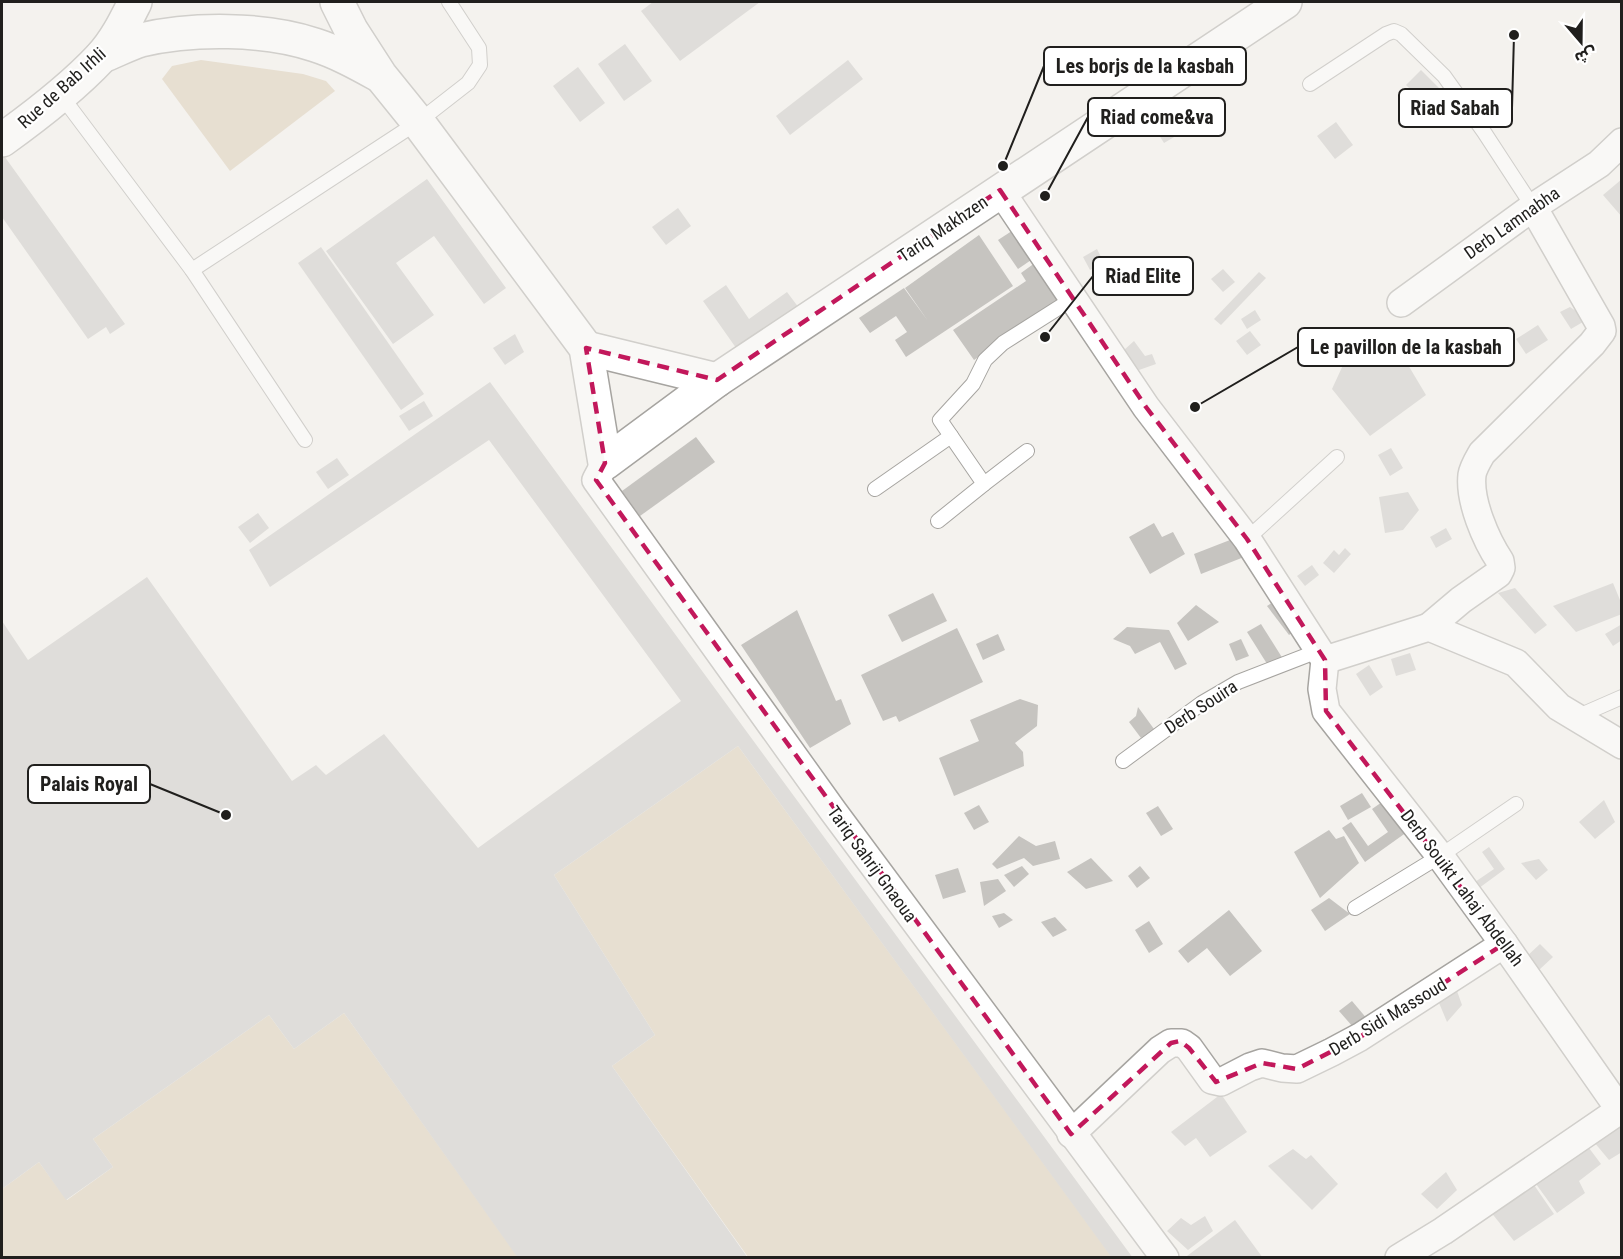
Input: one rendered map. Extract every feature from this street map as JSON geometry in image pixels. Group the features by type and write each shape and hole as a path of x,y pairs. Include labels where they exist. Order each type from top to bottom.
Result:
{"street":[{"name":"Rue de Bab Irhli","path":"2,140 102,56 124,25 135,2"},
{"path":"337,2 351,30 380,75 418,122 586,348 605,463"},
{"name":"Tariq Makhzen","path":"605,463 717,380 1285,2"},
{"path":"102,56 148,39 197,33 232,32 288,38 312,44 335,52 380,75"},
{"name":"Derb Lamnabha","path":"1401,303 1533,207 1599,164 1622,142"},
{"path":"1000,190 1146,407 1247,539 1322,655 1429,627 1461,600 1498,574 1501,568 1500,561 1479,523 1472,476 1482,453 1592,344 1602,331 1533,207"},
{"path":"586,348 717,380"},
{"name":"Tariq Sahrij Gnaoua","path":"605,463 596,480 833,811 1071,1134 1165,1257"},
{"path":"1429,627 1516,663 1559,707 1622,745"},
{"name":"Derb Souikt Lahaj Abdellah","path":"1322,655 1322,689 1326,711 1440,856 1621,1110"},
{"name":"Derb Sidi Massoud","path":"1071,1134 1139,1069 1172,1043 1182,1043 1189,1048 1212,1080 1216,1082 1221,1082 1262,1063 1297,1069 1360,1037 1504,944"},
{"path":"1399,1257 1443,1231 1621,1110"}],"lane":[{"path":"192,270 418,122 468,84 480,65 479,48 449,2"},
{"path":"1310,84 1386,34 1394,31 1401,34 1444,76 1533,207"},
{"path":"60,93 192,270 305,440"},
{"path":"984,484 940,420 973,384 985,360 1004,343 1074,298"},
{"path":"875,489 951,436"},
{"path":"938,521 1027,451"},
{"path":"1247,539 1337,457"},
{"name":"Derb Souira","path":"1123,761 1202,703 1238,682 1322,655"},
{"path":"1574,718 1622,697"},
{"path":"1355,908 1440,856 1516,804"}],"highlighted area":[{"path":"1000,190 1146,407 1247,539 1325,660 1326,711 1504,944 1360,1037 1297,1069 1262,1063 1216,1082 1189,1048 1180,1041 1171,1043 1071,1134 596,480 605,463 586,348 717,380"}],"shaded area":[{"path":"201,60 303,74 326,81 335,91 230,171 162,79 172,66"},
{"path":"738,746 1112,1257 748,1257 612,1066 655,1035 554,875"},
{"path":"344,1013 518,1257 2,1257 2,1189 39,1162 67,1200 113,1167 93,1139 269,1015 294,1049"}],"building":[{"path":"653,2 760,2 680,61 641,11"},
{"path":"625,44 652,81 624,101 598,64"},
{"path":"848,60 863,79 790,135 776,116"},
{"path":"578,67 605,103 580,122 553,86"},
{"path":"1421,70 1449,98 1434,113 1406,85"},
{"path":"1169,113 1181,133 1164,143 1152,124"},
{"path":"1336,122 1353,145 1335,159 1317,136"},
{"path":"2,153 125,324 110,334 106,327 88,339 2,217"},
{"path":"427,179 506,288 484,304 434,236 396,263 434,315 393,344 326,251"},
{"path":"1622,179 1622,217 1603,195"},
{"path":"678,208 691,226 666,245 652,227"},
{"path":"1018,227 1037,256 1018,269 998,240"},
{"path":"979,235 1013,286 906,357 895,340 907,332 896,316 870,333 859,318 904,288 928,321 905,288"},
{"path":"321,247 424,394 401,410 298,263"},
{"path":"1097,249 1104,263 1090,270 1083,257"},
{"path":"1039,260 1065,298 974,360 953,330 1026,281 1021,273"},
{"path":"1223,269 1235,282 1223,292 1211,279"},
{"path":"1259,272 1266,278 1221,325 1214,319"},
{"path":"726,285 749,319 787,292 802,312 741,355 703,301"},
{"path":"1570,307 1588,319 1571,329 1560,312"},
{"path":"1255,310 1261,320 1247,329 1241,319"},
{"path":"1538,325 1548,340 1526,354 1516,339"},
{"path":"1386,328 1426,395 1370,436 1332,389 1349,352"},
{"path":"1250,331 1261,345 1247,355 1236,341"},
{"path":"1443,333 1454,352 1427,367 1408,352"},
{"path":"515,334 524,352 505,365 493,348"},
{"path":"1134,341 1145,356 1152,354 1156,364 1139,370 1124,350"},
{"path":"490,382 1133,1258 1112,1258 738,746 554,875 655,1035 612,1066 748,1258 518,1258 344,1013 294,1049 269,1015 93,1139 113,1167 66,1200 39,1162 2,1189 2,621 28,660 147,577 292,781 316,765 326,775 384,734 478,848 681,701 489,440 270,587 249,550"},
{"path":"424,401 433,416 409,431 399,416"},
{"path":"696,437 715,462 640,516 622,491"},
{"path":"1391,448 1403,468 1390,476 1378,455"},
{"path":"337,458 349,475 328,489 316,472"},
{"path":"1408,492 1419,510 1403,530 1385,533 1379,497"},
{"path":"258,513 269,528 250,543 238,527"},
{"path":"1154,523 1162,537 1173,532 1185,554 1150,574 1129,537"},
{"path":"1446,528 1452,539 1436,548 1430,537"},
{"path":"1230,540 1244,557 1201,574 1194,554"},
{"path":"1345,548 1351,554 1334,573 1323,563 1334,550 1339,555"},
{"path":"1312,565 1319,575 1305,586 1297,576"},
{"path":"1613,583 1622,605 1622,614 1576,632 1553,606"},
{"path":"1515,588 1547,625 1535,634 1498,593"},
{"path":"933,593 947,621 902,642 888,615"},
{"path":"1278,599 1299,628 1289,635 1267,606"},
{"path":"1196,605 1219,622 1188,641 1177,623"},
{"path":"797,610 836,701 841,699 851,724 810,748 741,645"},
{"path":"1261,624 1283,659 1269,667 1247,632"},
{"path":"1622,624 1622,640 1613,646 1605,634"},
{"path":"1127,627 1169,630 1187,664 1175,670 1160,642 1135,654 1130,646 1113,639"},
{"path":"957,628 983,682 899,722 896,716 883,721 861,675"},
{"path":"998,634 1005,650 983,660 976,644"},
{"path":"1241,639 1249,656 1236,661 1229,644"},
{"path":"1410,653 1416,670 1396,676 1391,659"},
{"path":"1369,665 1383,687 1370,696 1356,674"},
{"path":"1020,699 1038,705 1037,726 1015,743 1023,752 1024,766 954,796 939,758 979,741 970,720"},
{"path":"1138,707 1154,729 1141,738 1129,722 1136,716"},
{"path":"1362,793 1371,807 1348,820 1340,806"},
{"path":"1385,800 1407,832 1365,862 1342,828 1351,822 1368,846 1388,832 1372,809"},
{"path":"1604,800 1615,822 1595,839 1579,822"},
{"path":"979,805 989,822 974,830 964,813"},
{"path":"1158,806 1173,829 1161,836 1146,813"},
{"path":"1329,830 1336,839 1344,836 1359,863 1320,898 1294,852"},
{"path":"1019,836 1036,846 1055,841 1060,859 1033,866 1024,858 997,869 992,864"},
{"path":"1489,847 1505,869 1475,891 1475,882 1494,869 1482,852"},
{"path":"1091,858 1113,881 1086,889 1067,872"},
{"path":"1539,859 1548,870 1536,880 1521,863"},
{"path":"1022,866 1029,874 1014,887 1004,875"},
{"path":"1140,866 1150,878 1137,888 1128,876"},
{"path":"958,868 966,892 943,899 935,875"},
{"path":"998,879 1006,891 984,906 980,882"},
{"path":"1329,898 1350,914 1325,931 1311,910"},
{"path":"1229,910 1262,951 1230,976 1207,948 1188,963 1178,951"},
{"path":"1004,913 1013,920 999,928 992,916"},
{"path":"1055,917 1067,930 1053,937 1041,922"},
{"path":"1149,921 1163,944 1149,953 1135,930"},
{"path":"1540,944 1553,957 1539,970 1526,957"},
{"path":"1457,991 1462,1005 1447,1022 1437,998"},
{"path":"1352,1001 1368,1020 1360,1035 1339,1011"},
{"path":"1221,1094 1247,1132 1210,1157 1196,1138 1185,1146 1171,1132"},
{"path":"1622,1124 1622,1152 1609,1160 1594,1142"},
{"path":"1586,1144 1601,1164 1579,1181 1585,1193 1557,1213 1536,1184"},
{"path":"1293,1149 1306,1159 1311,1155 1338,1184 1312,1210 1268,1166"},
{"path":"1446,1172 1457,1190 1437,1209 1421,1194"},
{"path":"1532,1182 1554,1214 1514,1241 1490,1211"},
{"path":"1205,1216 1213,1231 1188,1250 1167,1231 1181,1218 1191,1225"},
{"path":"1235,1220 1263,1258 1188,1258 1187,1256"}],"place":[{"name":"Riad Sabah","path":"1514,35"},
{"name":"Les borjs de la kasbah","path":"1003,166"},
{"name":"Riad come&va","path":"1045,196"},
{"name":"Riad Elite","path":"1045,337"},
{"name":"Le pavillon de la kasbah","path":"1195,407"},
{"name":"Palais Royal","path":"226,815"}]}
